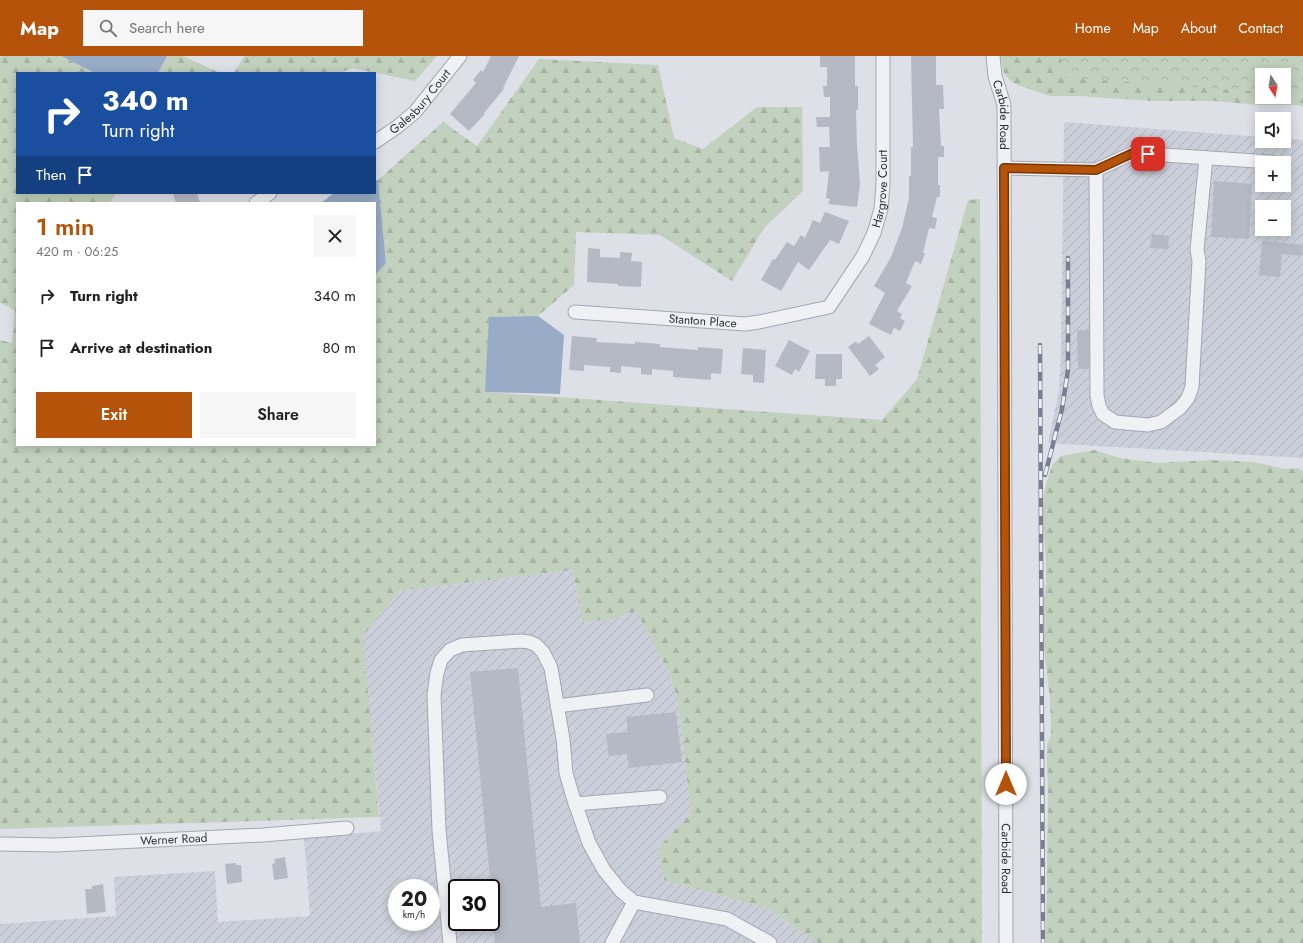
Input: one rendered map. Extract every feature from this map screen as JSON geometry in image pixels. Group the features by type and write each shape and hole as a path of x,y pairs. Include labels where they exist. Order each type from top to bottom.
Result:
{"street":[{"name":"Galesbury Court","path":"376,141 415,112 460,56"},
{"name":"Hargrove Court","path":"829,307 863,256 874,232 881,209 883,184 883,56"},
{"name":"Carbide Road","path":"993,56 995,76 1004,105 1006,943"},
{"path":"1004,168 1096,170 1133,153 1255,161"},
{"path":"1096,170 1097,395 1099,406 1103,414 1115,422 1148,426 1161,422 1180,408 1188,398 1192,387 1199,261 1196,250 1206,158"},
{"path":"257,202 269,194"},
{"name":"Stanton Place","path":"575,312 745,324 829,307"},
{"path":"450,943 439,830 434,694 437,673 442,660 450,650 462,645 521,641 529,642 536,646 548,659 551,668 563,739 566,773 575,804 589,843 604,870 621,891 634,902 727,919 770,943"},
{"path":"557,706 647,695"},
{"path":"575,804 660,797"},
{"name":"Werner Road","path":"0,844 56,845 263,835 347,828"},
{"path":"612,943 634,902"}],"shaded area":[{"path":"1064,122 1255,136 1255,148 1291,148 1291,139 1303,140 1303,458 1048,443 1059,392 1061,351"},
{"path":"573,570 582,622 613,619 636,610 669,672 678,701 691,813 658,848 664,880 767,908 818,943 0,943 0,924 116,916 114,877 215,871 218,922 310,916 304,838 381,831 362,636 399,591"}],"green space":[{"path":"1,56 61,56 93,72 16,72 16,194 115,194 111,202 16,202 16,446 376,446 376,274 386,263 378,180 443,122 477,146 539,59 658,65 674,138 703,149 757,107 802,107 803,191 764,228 732,281 660,235 576,232 574,285 538,316 490,317 486,392 882,420 917,379 968,200 980,199 982,943 818,943 767,908 664,880 658,848 691,813 678,701 669,672 636,611 613,619 582,622 573,570 399,591 363,636 379,817 0,829 0,340 12,343 15,310 0,303"},
{"path":"167,56 183,56 218,72 159,72"},
{"path":"244,56 437,56 415,81 352,68 342,72 235,72"},
{"path":"1000,56 1303,56 1303,107 1298,105 1259,105 1214,101 1153,101 1078,96 1050,96 1012,82 1004,74"},
{"path":"1061,56 1303,56 1303,95 1291,94 1291,68 1255,68 1255,91 1061,77"},
{"path":"1094,450 1120,458 1158,463 1211,460 1252,462 1286,469 1298,468 1303,471 1303,943 1046,943 1048,791 1047,745 1051,734 1050,700 1044,649 1043,601 1046,583 1046,562 1042,517 1043,497 1052,465 1061,456"}],"water":[{"path":"61,56 167,56 159,72 93,72"},
{"path":"376,180 378,180 386,263 376,274 376,202 322,202 333,194 376,194"},
{"path":"538,316 564,335 560,394 485,392 489,317"}],"building":[{"path":"491,56 519,56 503,88 504,89 484,113 485,114 469,131 450,114 476,83 473,80 481,70 483,72"},
{"path":"820,56 855,56 855,86 858,86 858,110 856,110 860,184 857,207 828,204 830,199 826,198 829,171 820,172 819,147 830,147 829,127 817,127 816,117 830,117 830,97 824,97 823,86 827,86 827,67 820,67"},
{"path":"911,56 936,56 936,85 943,85 944,109 939,109 941,146 944,146 944,157 938,157 938,185 940,185 940,197 937,197 932,217 937,218 935,229 929,228 923,253 925,253 921,264 915,261 906,283 912,286 897,311 902,314 900,318 905,321 900,331 894,328 891,335 869,324 885,293 874,286 891,257 902,228 909,198 911,147 913,147"},
{"path":"1214,181 1252,184 1249,239 1211,237"},
{"path":"173,194 197,194 200,202 176,202"},
{"path":"825,212 849,221 839,244 830,240 809,270 798,262 781,291 761,280 773,259 775,260 787,242 794,246 801,235 805,238 813,220 820,223"},
{"path":"1152,234 1169,236 1168,249 1150,248"},
{"path":"1262,241 1303,245 1302,256 1282,254 1280,277 1259,275"},
{"path":"588,248 600,249 600,257 620,258 620,252 632,253 631,261 642,262 641,287 587,282"},
{"path":"1077,330 1089,330 1089,369 1078,369"},
{"path":"572,336 597,338 596,342 635,344 635,342 660,344 660,347 698,350 698,347 723,349 721,374 711,373 711,380 673,377 673,371 652,369 652,375 641,374 641,368 621,366 621,373 610,372 610,367 584,365 584,371 569,370"},
{"path":"869,336 885,357 875,365 879,369 870,376 848,347 856,341 858,344"},
{"path":"789,340 810,351 799,372 795,369 792,375 775,366"},
{"path":"743,348 766,350 764,383 753,382 753,375 741,374"},
{"path":"816,354 842,354 842,379 836,379 836,386 825,386 825,379 815,379"},
{"path":"518,668 541,907 576,903 580,943 495,943 494,931 500,931 500,879 490,879 470,672"},
{"path":"676,712 682,762 629,768 627,754 609,756 606,734 628,732 626,717"},
{"path":"285,857 288,878 274,880 272,864 275,863 274,859"},
{"path":"236,863 236,865 241,865 242,882 227,884 225,864"},
{"path":"103,884 106,912 87,914 85,889 92,889 92,886"}],"railway":[{"path":"1045,475 1062,409 1068,370 1068,258"},
{"path":"1040,345 1043,943"}],"route":[{"path":"1006,784 1004,168 1096,170 1133,153 1148,154"}]}
